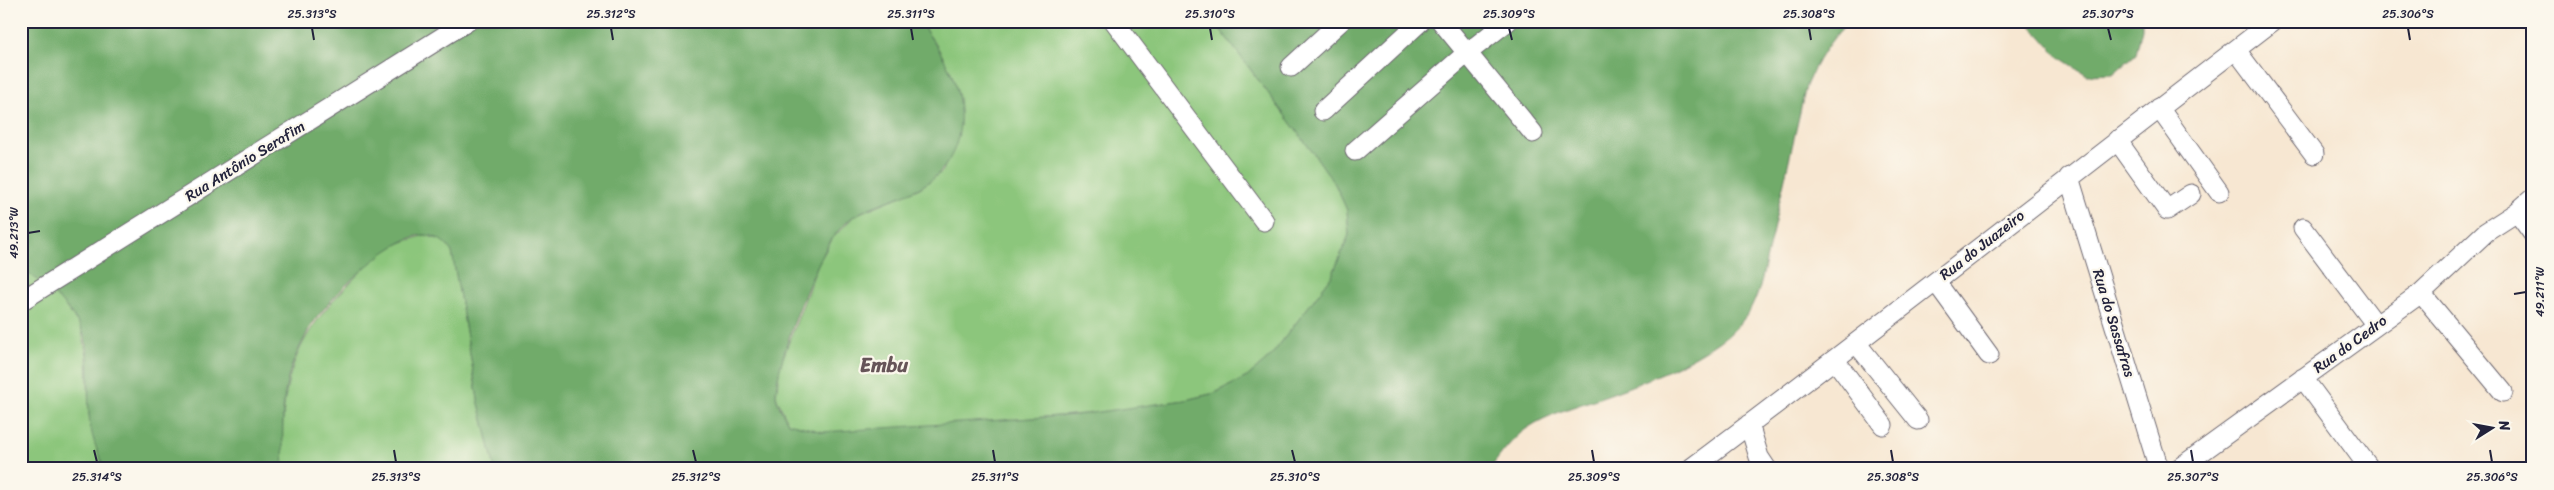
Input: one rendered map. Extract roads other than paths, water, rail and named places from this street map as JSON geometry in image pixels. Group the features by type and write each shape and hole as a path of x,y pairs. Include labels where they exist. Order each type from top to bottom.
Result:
{"street":[{"name":"Rua Antônio Serafim","path":"21,301 468,21"},
{"path":"1114,21 1264,221"},
{"path":"1291,67 1341,21"},
{"path":"1323,111 1421,21"},
{"path":"1441,21 1533,133"},
{"path":"1355,151 1467,53 1508,21"},
{"name":"Rua do Juazeiro","path":"1690,469 1857,344 2069,177 2273,21"},
{"path":"2236,50 2314,154"},
{"path":"2159,108 2219,192"},
{"path":"2117,140 2167,210 2190,194"},
{"name":"Rua do Sassafras","path":"2069,177 2159,469"},
{"name":"Rua do Cedro","path":"2178,469 2421,293 2486,232 2525,209 2533,198"},
{"path":"2525,209 2533,234"},
{"path":"2303,228 2376,325"},
{"path":"1936,282 1989,355"},
{"path":"2421,293 2503,392"},
{"path":"1857,344 1918,420"},
{"path":"1835,360 1883,425"},
{"path":"2303,378 2370,469"},
{"path":"1750,424 1759,457 1766,469"}],"district":[{"name":"Embu","path":"884,365"}]}
